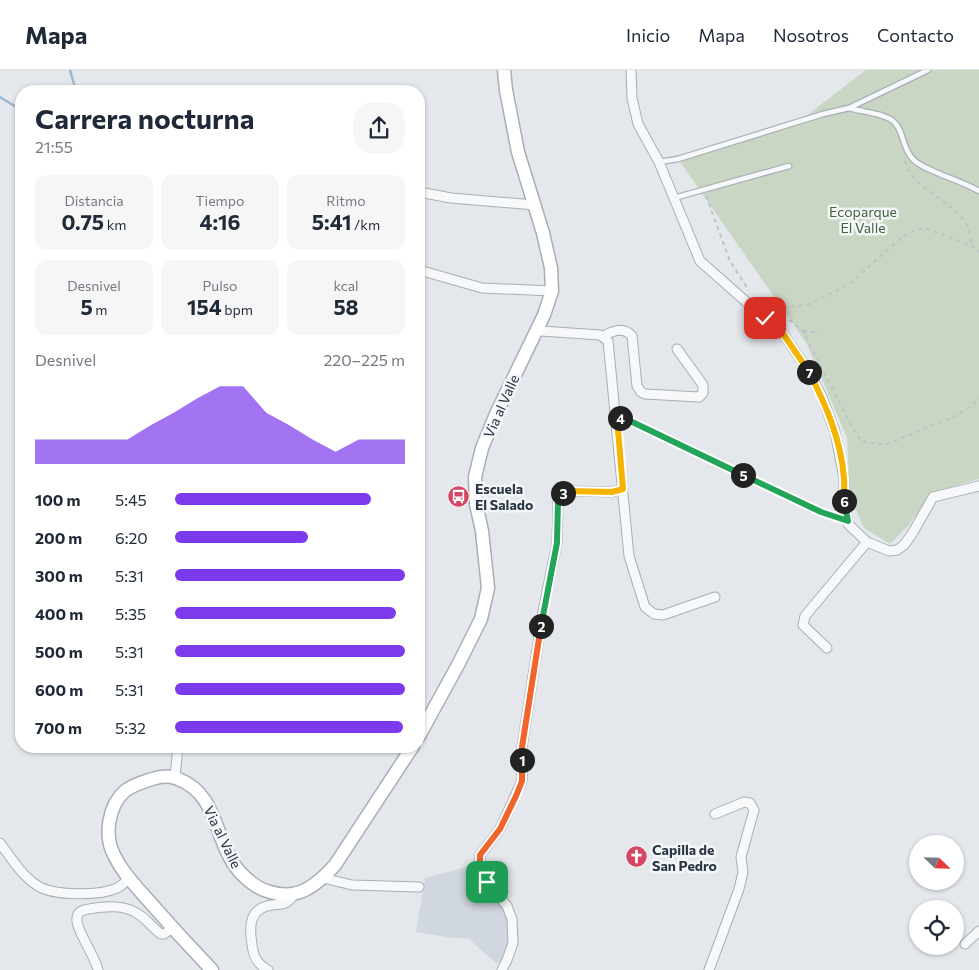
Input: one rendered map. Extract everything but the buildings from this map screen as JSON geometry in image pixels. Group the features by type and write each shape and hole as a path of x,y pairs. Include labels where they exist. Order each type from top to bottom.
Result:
{"main road":[{"name":"Via al Valle","path":"425,722 482,619 488,588 482,532 476,504 475,477 482,448 496,414 537,328 552,291 551,268 535,205 518,152 504,70"},
{"name":"Via al Valle","path":"175,777 198,790 207,802 227,852 238,871 253,884 269,892 287,896 307,890 336,865 408,753"},
{"path":"175,777 159,776 133,786 124,792 112,810 109,832 113,853 129,878 172,928 212,970"}],"street":[{"path":"631,70 632,98 638,124 659,162 700,261 784,335 809,372 822,397 835,432 844,478 844,498 848,524 867,542 889,551 897,550 904,545 912,534 934,497 979,486"},
{"path":"425,193 451,198 535,205"},
{"path":"425,272 482,288 552,291"},
{"path":"537,328 541,331 604,336 612,331 624,331 631,334 633,338 637,386 641,392 645,394 700,397 703,394 703,385 677,349"},
{"path":"604,336 609,343 630,556 645,607 654,614 663,615 715,598"},
{"path":"502,970 511,952 513,926 507,906 484,878 480,868 480,855 500,829 522,781 522,747 543,611 557,543 558,501 562,494 569,491 612,492 623,489"},
{"path":"827,648 803,625 805,616 867,542"},
{"path":"175,777 177,753"},
{"path":"709,970 739,889 743,872 741,857 754,810 750,803 744,802 715,814"},
{"path":"0,843 26,875 39,886 60,893 108,891 118,888 129,878"},
{"path":"323,878 352,885 419,887"},
{"path":"268,970 259,964 254,956 250,923 255,914 262,908 287,902 295,893"},
{"path":"98,970 96,960 77,922 78,914 82,910 103,906 124,908 140,914 161,934 172,928"},
{"path":"965,944 979,931"}],"lane":[{"path":"659,162 678,159 823,114 849,108 928,70"},
{"path":"849,108 884,116 896,122 908,154 918,163 965,183 979,192"},
{"path":"674,198 789,166"},
{"path":"617,418 626,419 821,512 848,521"}],"path":[{"path":"908,154 905,158 907,170 953,210 966,224 972,246"},
{"path":"704,190 730,261 742,282 752,295 776,308 803,331 852,427 861,440 885,445 955,416 973,405 979,398"},
{"path":"776,308 807,305 852,282 902,237 918,229 927,229 972,246 979,252"},
{"path":"803,331 820,333"}],"shaded area":[{"path":"474,865 503,902 513,933 505,957 497,964 469,939 416,932 425,878"}],"green space":[{"name":"Ecoparque El Valle","path":"866,70 979,70 979,479 933,492 908,526 890,544 864,528 850,497 847,438 807,344 678,159 798,122"}],"waterway":[{"path":"70,70 74,85"},
{"path":"0,97 15,106"}],"place":[{"name":"Escuela El Salado","path":"459,496"},
{"name":"Capilla de San Pedro","path":"636,857"}],"route":[{"path":"487,882 480,868 480,855 500,829 522,781 522,747 543,611 557,543 558,501 562,494 569,491 612,492 623,489 617,418 626,419 821,512 848,521 844,498 844,478 835,432 822,397 809,372 784,335 765,318"}]}
